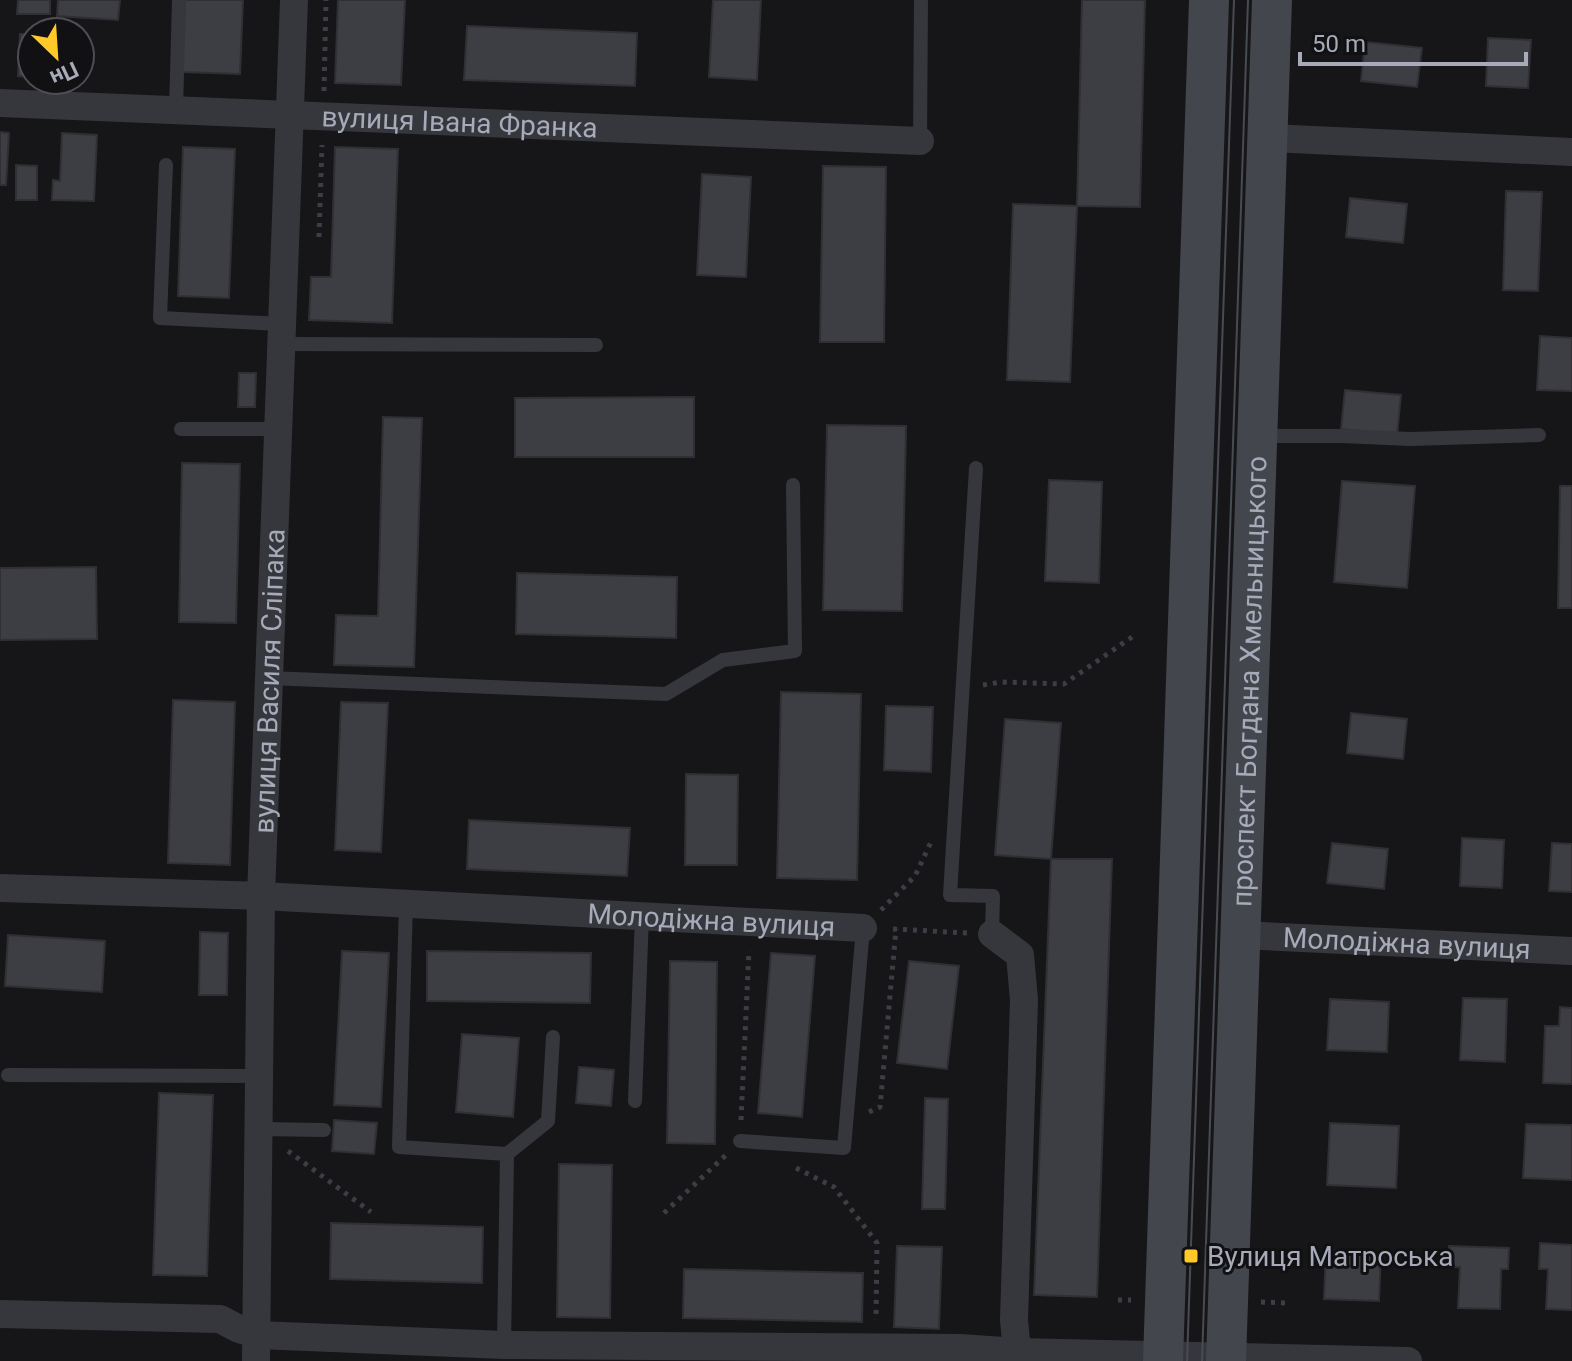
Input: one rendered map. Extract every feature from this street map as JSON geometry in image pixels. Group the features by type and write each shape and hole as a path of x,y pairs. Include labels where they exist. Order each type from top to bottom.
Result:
{"main road":[{"path":"1163,1358 1209,0"},
{"name":"проспект Богдана Хмельницького","path":"1226,1359 1272,0"}],"street":[{"name":"вулиця Василя Сліпака","path":"257,1348 261,896 294,0"},
{"name":"вулиця Івана Франка","path":"0,103 920,141"},
{"path":"1268,138 1572,152"},
{"name":"Молодіжна вулиця","path":"0,888 261,896 863,928"},
{"path":"992,934 1020,955 1024,1000 1014,1320 1017,1352"},
{"name":"Молодіжна вулиця","path":"1241,935 1572,951"},
{"path":"0,1314 220,1319 239,1329 257,1348 504,1345 1395,1360"}],"lane":[{"path":"176,110 179,0"},
{"path":"920,141 921,0"},
{"path":"166,165 160,318 282,334 596,345"},
{"path":"181,429 278,429"},
{"path":"1257,436 1410,439 1539,435"},
{"path":"976,468 950,895 993,896 992,934"},
{"path":"269,678 666,694 723,660 795,651 793,485"},
{"path":"406,904 399,1147 507,1154 548,1121 553,1037"},
{"path":"635,1101 642,916"},
{"path":"740,1141 844,1148 863,928"},
{"path":"8,1075 260,1076"},
{"path":"259,1129 324,1130"},
{"path":"504,1345 507,1154"}],"path":[{"path":"962,689 1001,682 1064,684 1132,637"},
{"path":"863,928 915,876 933,837"},
{"path":"664,1213 740,1141 750,921"},
{"name":"Молодіжна вулиця","path":"863,928 992,934"},
{"path":"846,1123 880,1107 896,929"},
{"path":"259,1129 371,1212"},
{"path":"794,1167 834,1187 877,1243 876,1322"}],"building":[{"path":"18,0 50,0 50,14 17,14"},
{"path":"58,0 120,0 118,20 96,19 96,16 57,16"},
{"path":"185,0 243,0 240,74 182,72"},
{"path":"338,0 405,0 401,85 335,83"},
{"path":"713,0 761,0 757,80 709,77"},
{"path":"1082,0 1145,0 1140,207 1077,206"},
{"path":"467,26 637,33 635,86 464,80"},
{"path":"1488,38 1531,40 1528,88 1486,86"},
{"path":"1365,42 1422,48 1417,87 1361,81"},
{"path":"0,132 9,133 6,185 0,185"},
{"path":"62,133 97,135 94,201 52,200 53,180 60,181"},
{"path":"183,147 235,149 229,298 178,296"},
{"path":"335,147 398,149 392,323 309,320 311,277 331,277"},
{"path":"16,165 37,166 37,200 16,200"},
{"path":"823,166 886,167 884,342 820,342"},
{"path":"702,174 751,177 746,277 697,275"},
{"path":"1506,191 1542,192 1538,291 1503,290"},
{"path":"1350,198 1407,204 1403,243 1346,237"},
{"path":"1013,204 1077,206 1070,382 1007,380"},
{"path":"1540,336 1572,338 1572,391 1537,390"},
{"path":"239,373 256,373 255,407 238,407"},
{"path":"1345,390 1401,395 1397,435 1341,429"},
{"path":"694,397 694,457 515,457 515,398"},
{"path":"383,417 422,418 414,667 334,665 336,615 378,616"},
{"path":"827,425 906,426 902,611 823,610"},
{"path":"182,463 240,464 236,623 179,622"},
{"path":"1049,480 1102,482 1099,583 1045,581"},
{"path":"1342,481 1415,486 1407,588 1334,582"},
{"path":"1560,486 1572,486 1572,608 1558,608"},
{"path":"96,567 97,639 0,640 0,568"},
{"path":"517,573 677,577 676,638 516,634"},
{"path":"781,692 861,694 857,880 777,878"},
{"path":"173,700 235,702 230,865 168,863"},
{"path":"341,702 388,703 381,852 335,850"},
{"path":"886,706 933,707 931,772 884,770"},
{"path":"1351,713 1407,719 1403,759 1347,753"},
{"path":"1005,719 1061,723 1051,859 995,855"},
{"path":"686,774 738,775 737,865 685,865"},
{"path":"469,820 630,828 627,876 467,869"},
{"path":"1462,838 1504,840 1502,888 1460,886"},
{"path":"1332,843 1388,849 1384,889 1327,883"},
{"path":"1552,843 1572,844 1572,892 1549,891"},
{"path":"1051,859 1112,859 1097,1297 1034,1295"},
{"path":"200,932 228,933 227,995 199,995"},
{"path":"8,935 105,941 102,992 5,986"},
{"path":"342,951 389,953 381,1107 334,1105"},
{"path":"427,951 591,953 590,1003 427,1001"},
{"path":"771,953 815,956 802,1117 758,1113"},
{"path":"670,961 717,962 715,1144 667,1143"},
{"path":"909,961 959,966 947,1069 897,1063"},
{"path":"1463,998 1507,999 1505,1062 1460,1060"},
{"path":"1330,999 1389,1002 1387,1052 1327,1050"},
{"path":"1560,1007 1572,1008 1572,1084 1543,1083 1545,1026 1559,1026"},
{"path":"462,1034 519,1038 513,1117 456,1112"},
{"path":"579,1067 614,1070 611,1106 576,1103"},
{"path":"159,1093 213,1095 207,1276 153,1275"},
{"path":"925,1098 948,1099 945,1209 922,1209"},
{"path":"334,1120 377,1123 374,1154 332,1151"},
{"path":"1330,1123 1399,1126 1396,1188 1327,1185"},
{"path":"1526,1124 1572,1125 1572,1180 1523,1178"},
{"path":"559,1164 612,1165 610,1318 557,1317"},
{"path":"331,1223 483,1227 482,1283 330,1279"},
{"path":"1540,1243 1572,1245 1572,1310 1546,1309 1548,1269 1539,1269"},
{"path":"897,1246 942,1247 939,1329 894,1327"},
{"path":"1449,1246 1509,1248 1508,1269 1501,1269 1500,1309 1458,1308 1460,1267 1448,1267"},
{"path":"1326,1250 1381,1253 1379,1301 1324,1299"},
{"path":"684,1269 863,1273 862,1322 683,1318"}],"tram line":[{"path":"1187,1361 1234,0"},
{"path":"1202,1361 1248,0"}],"place":[{"name":"Вулиця Матроська","path":"1191,1256"}]}
